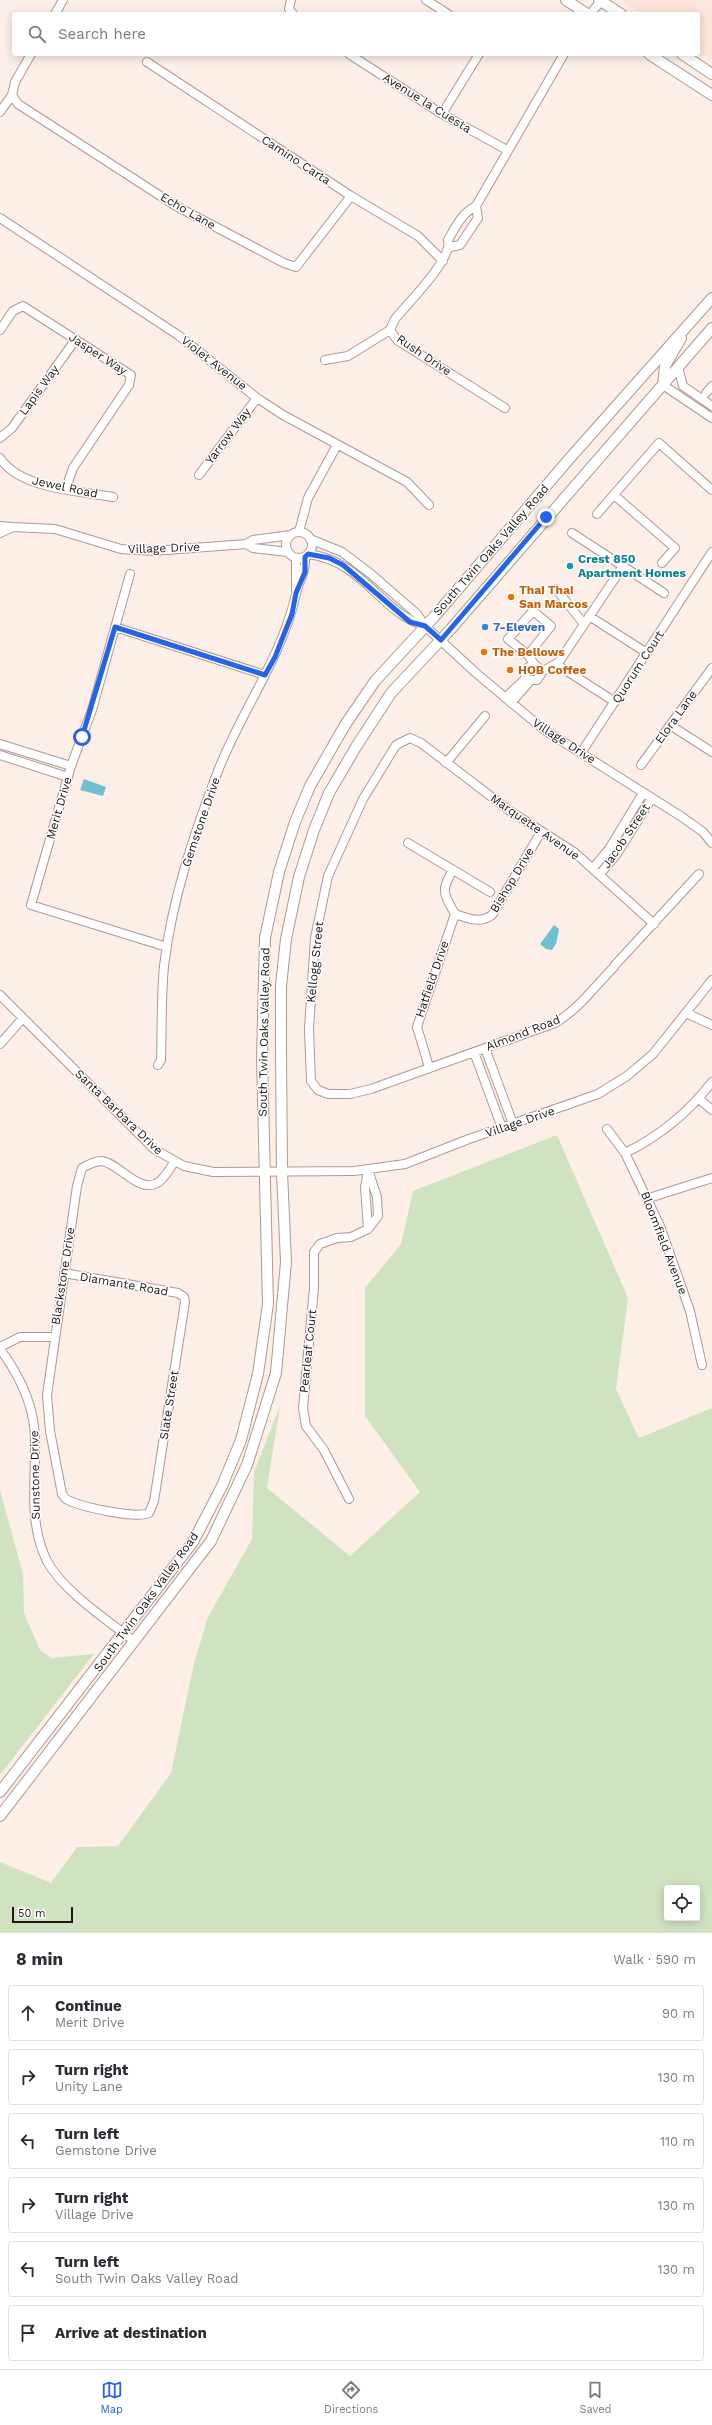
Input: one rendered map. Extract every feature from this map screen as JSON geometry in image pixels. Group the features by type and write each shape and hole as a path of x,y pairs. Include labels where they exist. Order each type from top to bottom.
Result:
{"main road":[{"path":"566,0 585,12"},
{"path":"601,0 618,12"},
{"path":"652,56 712,95"},
{"path":"685,56 712,74"},
{"name":"South Twin Oaks Valley Road","path":"0,1792 193,1542 222,1486 241,1440 258,1374 268,1304 264,1171 262,985 265,938 279,872 295,822 323,761 375,681 425,626 570,458 712,298"},
{"path":"663,385 665,366 674,353 686,327"},
{"name":"South Twin Oaks Valley Road","path":"0,1816 211,1541 247,1465 276,1373 286,1262 282,1172 281,986 286,939 299,877 314,830 339,774 392,693 441,640 712,328"}],"street":[{"path":"56,12 63,0"},
{"path":"291,0 289,9 291,12"},
{"path":"426,0 445,12"},
{"path":"590,12 601,0"},
{"path":"0,112 12,95 15,82 30,56"},
{"name":"Avenue la Cuesta","path":"352,56 442,114 507,150"},
{"path":"442,114 478,56"},
{"name":"Rush Drive","path":"505,408 397,340 390,330 395,319 443,261 450,247 448,240 455,228 465,212 476,206 507,150 563,56"},
{"name":"Camino Carta","path":"147,62 351,196 418,236 443,261"},
{"name":"Echo Lane","path":"12,95 18,104 176,206 284,263 296,267 351,196"},
{"name":"Rush Drive","path":"450,247 460,245 478,218 476,206"},
{"name":"Violet Avenue","path":"0,218 178,335 257,398 337,445 407,482 429,505"},
{"path":"455,228 466,236"},
{"name":"Jasper Way","path":"0,330 13,311 23,306 131,375 129,384 73,468 66,488"},
{"path":"325,360 348,356 390,330"},
{"name":"Lapis Way","path":"0,438 12,428 76,339"},
{"path":"678,367 683,386 712,406"},
{"path":"663,385 712,418"},
{"name":"Yarrow Way","path":"199,475 257,398"},
{"path":"597,514 659,444 712,490"},
{"path":"299,532 308,498 337,445"},
{"name":"Jewel Road","path":"0,458 14,474 32,482 113,497"},
{"path":"614,495 675,548 662,563"},
{"name":"Village Drive","path":"0,526 55,529 121,549 153,551 246,544 253,540 291,535"},
{"name":"Village Drive","path":"0,533 13,527"},
{"path":"299,532 310,539 312,545 303,556 288,552 287,541 291,535 299,532"},
{"path":"572,533 664,593"},
{"name":"Village Drive","path":"310,539 331,546 357,562 417,614 425,626 508,701 543,729 703,832 712,842"},
{"name":"Village Drive","path":"246,544 253,548 288,552"},
{"name":"Quorum Court","path":"581,753 694,580 709,563 712,552"},
{"name":"Village Drive","path":"303,556 329,558 343,565 410,622 425,626"},
{"name":"Gemstone Drive","path":"158,1065 161,1060 164,967 167,947 186,863 210,792 238,726 285,635 292,614 303,556"},
{"path":"508,701 531,680 537,680 543,671 556,664 623,566"},
{"name":"Merit Drive","path":"130,574 92,710 71,766 31,906 167,947"},
{"path":"556,589 584,624"},
{"path":"528,655 551,626 533,611 508,639 528,655 534,664 543,671"},
{"path":"590,616 647,653"},
{"path":"115,627 265,675"},
{"path":"508,701 525,679 527,668 534,664"},
{"path":"556,664 615,702"},
{"name":"Elora Lane","path":"641,765 712,668"},
{"path":"446,763 485,716"},
{"path":"670,724 712,752"},
{"name":"Marquette Avenue","path":"410,738 421,743 446,763 593,868 654,924"},
{"name":"Kellogg Street","path":"318,1090 311,1081 309,1028 315,938 328,876 363,799 396,745 410,738"},
{"path":"0,744 71,766"},
{"path":"0,755 68,777"},
{"path":"46,770 49,759"},
{"name":"Jacob Street","path":"593,868 609,849 643,793"},
{"name":"Jacob Street","path":"600,874 616,855 652,798"},
{"name":"Bishop Drive","path":"455,914 475,920 486,920 492,915 541,832"},
{"path":"408,843 490,892"},
{"path":"453,870 444,885 444,892 455,914"},
{"name":"Almond Road","path":"318,1090 328,1094 350,1094 371,1089 547,1026 566,1017 699,874"},
{"name":"Hatfield Drive","path":"429,1067 417,1027 455,914"},
{"name":"Village Drive","path":"282,1172 368,1170 405,1164 598,1094 627,1076 653,1054 712,980"},
{"name":"Santa Barbara Drive","path":"0,995 143,1139 175,1162 184,1166 213,1172 282,1172"},
{"path":"686,1012 712,1025"},
{"path":"0,1044 23,1018"},
{"path":"485,1048 513,1124"},
{"path":"474,1052 502,1128"},
{"path":"626,1153 647,1143 672,1125 712,1082"},
{"path":"698,1098 712,1110"},
{"name":"Bloomfield Avenue","path":"607,1129 626,1153 649,1198 690,1311 702,1365"},
{"name":"Blackstone Drive","path":"62,1494 47,1402 54,1337 82,1168 91,1163 102,1161 140,1184 151,1185 159,1182 175,1162"},
{"path":"368,1170 377,1197 378,1205 378,1216 368,1229"},
{"path":"368,1170 365,1187 368,1229"},
{"path":"649,1198 712,1178"},
{"path":"367,1207 378,1205"},
{"name":"Pearleaf Court","path":"349,1499 324,1450 306,1426 302,1408 314,1288 314,1252 320,1244 337,1238 351,1237 368,1229"},
{"name":"Diamante Road","path":"64,1273 178,1293 184,1297"},
{"name":"Slate Street","path":"62,1494 70,1502 129,1515 144,1516 150,1513 154,1500 182,1323 185,1302 184,1297"},
{"path":"0,1348 20,1337 54,1337"},
{"name":"Sunstone Drive","path":"0,1348 21,1382 29,1404 35,1440 34,1509 37,1537 48,1562 75,1594 134,1641"}],"shaded area":[{"path":"621,0 712,0 712,60 700,55 700,12 637,12"}],"green space":[{"path":"557,1135 628,1298 616,1389 639,1438 712,1408 712,1933 0,1933 0,1862 51,1883 77,1847 118,1846 171,1773 194,1663 208,1617 252,1539 254,1472 280,1406 267,1488 350,1556 420,1492 365,1416 365,1288 401,1244 413,1191"},
{"path":"0,1490 23,1574 24,1613 40,1650 51,1658 94,1654 0,1775"}],"water":[{"path":"84,779 106,787 103,796 80,790"},
{"path":"554,925 559,929 556,944 552,950 546,949 540,944"}],"place":[{"name":"Crest 850 Apartment Homes","path":"570,566"},
{"name":"Thai Thai San Marcos","path":"511,597"},
{"name":"7-Eleven","path":"485,627"},
{"name":"The Bellows","path":"484,652"},
{"name":"HOB Coffee","path":"510,670"}],"route":[{"path":"82,737 92,710 115,627 265,675 275,657 292,614 296,593 305,572 305,557 308,554 329,558 343,565 356,574 410,622 425,626 441,640 546,517"}]}
